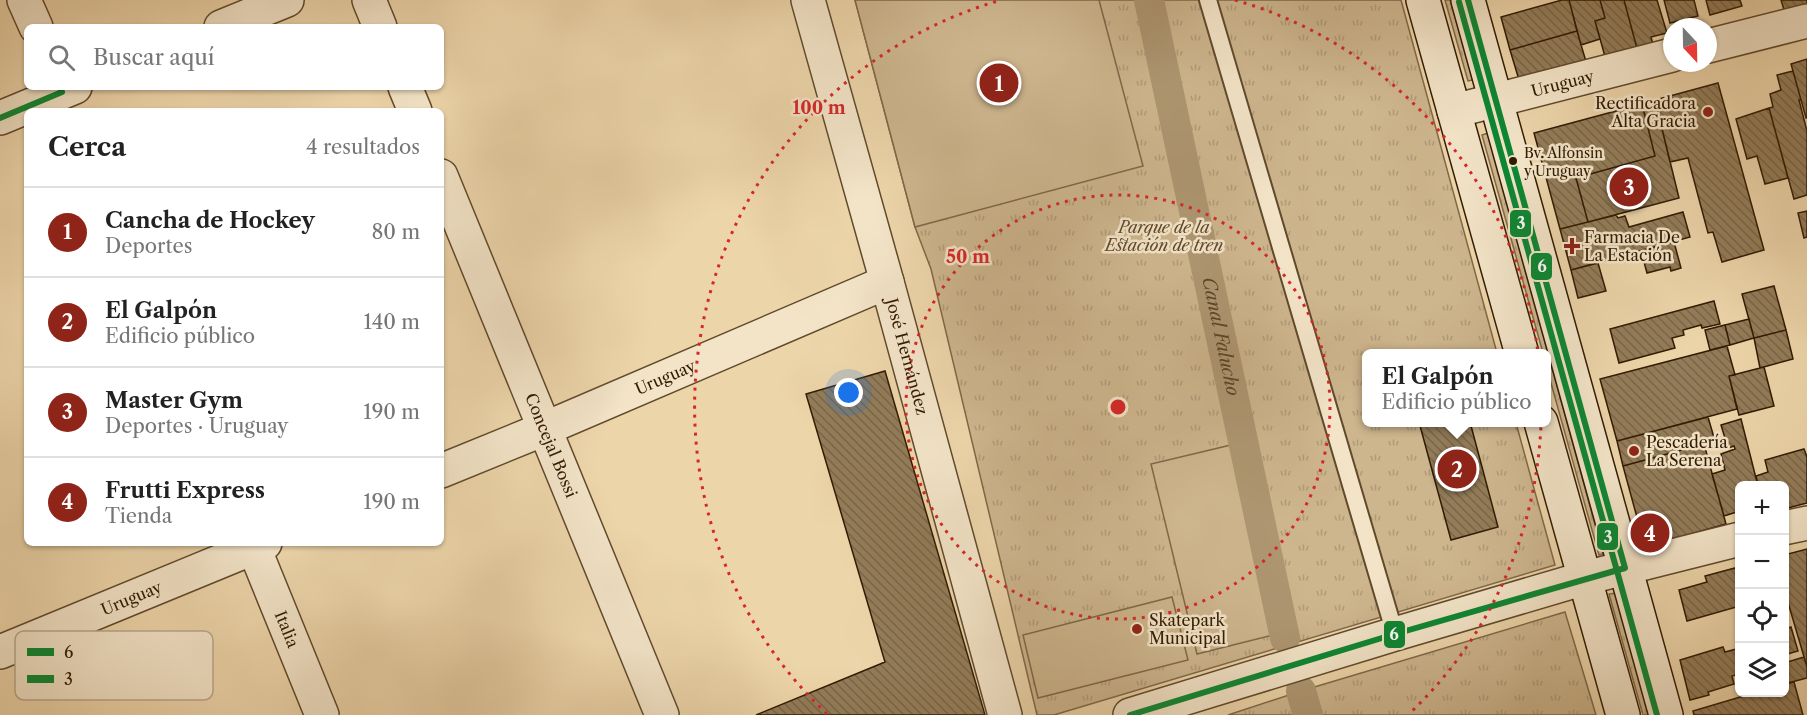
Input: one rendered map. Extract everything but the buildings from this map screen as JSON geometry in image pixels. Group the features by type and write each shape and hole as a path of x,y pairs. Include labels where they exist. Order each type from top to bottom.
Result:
{"street":[{"path":"24,0 35,24"},
{"path":"228,24 286,0"},
{"path":"369,0 379,24"},
{"name":"José Hernández","path":"808,0 1005,715"},
{"path":"1423,0 1521,349"},
{"path":"1468,0 1666,715"},
{"path":"1717,44 1807,21"},
{"name":"Uruguay","path":"1454,111 1663,57"},
{"path":"406,90 414,108"},
{"path":"28,108 67,94"},
{"path":"0,118 24,109"},
{"name":"Concejal Bossi","path":"444,183 662,715"},
{"name":"Uruguay","path":"444,470 887,282"},
{"path":"1542,427 1623,715"},
{"path":"1789,527 1807,522"},
{"path":"1130,715 1585,578 1735,540"},
{"name":"Uruguay","path":"50,631 252,546"},
{"name":"Italia","path":"258,546 322,715"},
{"name":"Uruguay","path":"0,652 15,646"}],"lane":[{"path":"1208,0 1395,634"}],"green space":[{"name":"Parque de la Estación de tren","path":"855,0 1401,0 1496,349 1362,349 1362,427 1517,427 1555,565 1054,715 1037,715 931,269 915,227"},
{"path":"855,0 1099,0 1143,166 915,227"},
{"path":"1445,0 1450,0 1473,80 1468,81"},
{"path":"1488,133 1547,349 1542,349 1482,135"},
{"path":"1551,364 1603,554 1599,555 1551,383"},
{"path":"1231,445 1277,634 1197,654 1151,464"},
{"path":"1615,593 1649,715 1643,715 1609,594"},
{"path":"1172,597 1188,660 1038,698 1023,635"},
{"path":"1565,612 1596,715 1228,715 1301,691"}],"waterway":[{"name":"Canal Falucho","path":"1149,0 1285,638"},
{"name":"Canal Falucho","path":"1301,691 1308,715"}],"transit line":[{"name":"6","path":"1130,715 1395,634 1625,568 1468,0"},
{"name":"3","path":"1459,2 1657,715"},
{"name":"6","path":"0,118 62,92 61,90"}],"place":[{"name":"Cancha de Hockey","path":"999,83"},
{"name":"Rectificadora Alta Gracia","path":"1708,112"},
{"name":"Bv. Alfonsin y Uruguay","path":"1513,161"},
{"name":"Master Gym","path":"1629,187"},
{"name":"Farmacia De La Estación","path":"1572,246"},
{"name":"Pescadería La Serena","path":"1634,451"},
{"name":"El Galpón","path":"1457,469"},
{"name":"Frutti Express","path":"1650,533"},
{"name":"Skatepark Municipal","path":"1137,629"}]}
